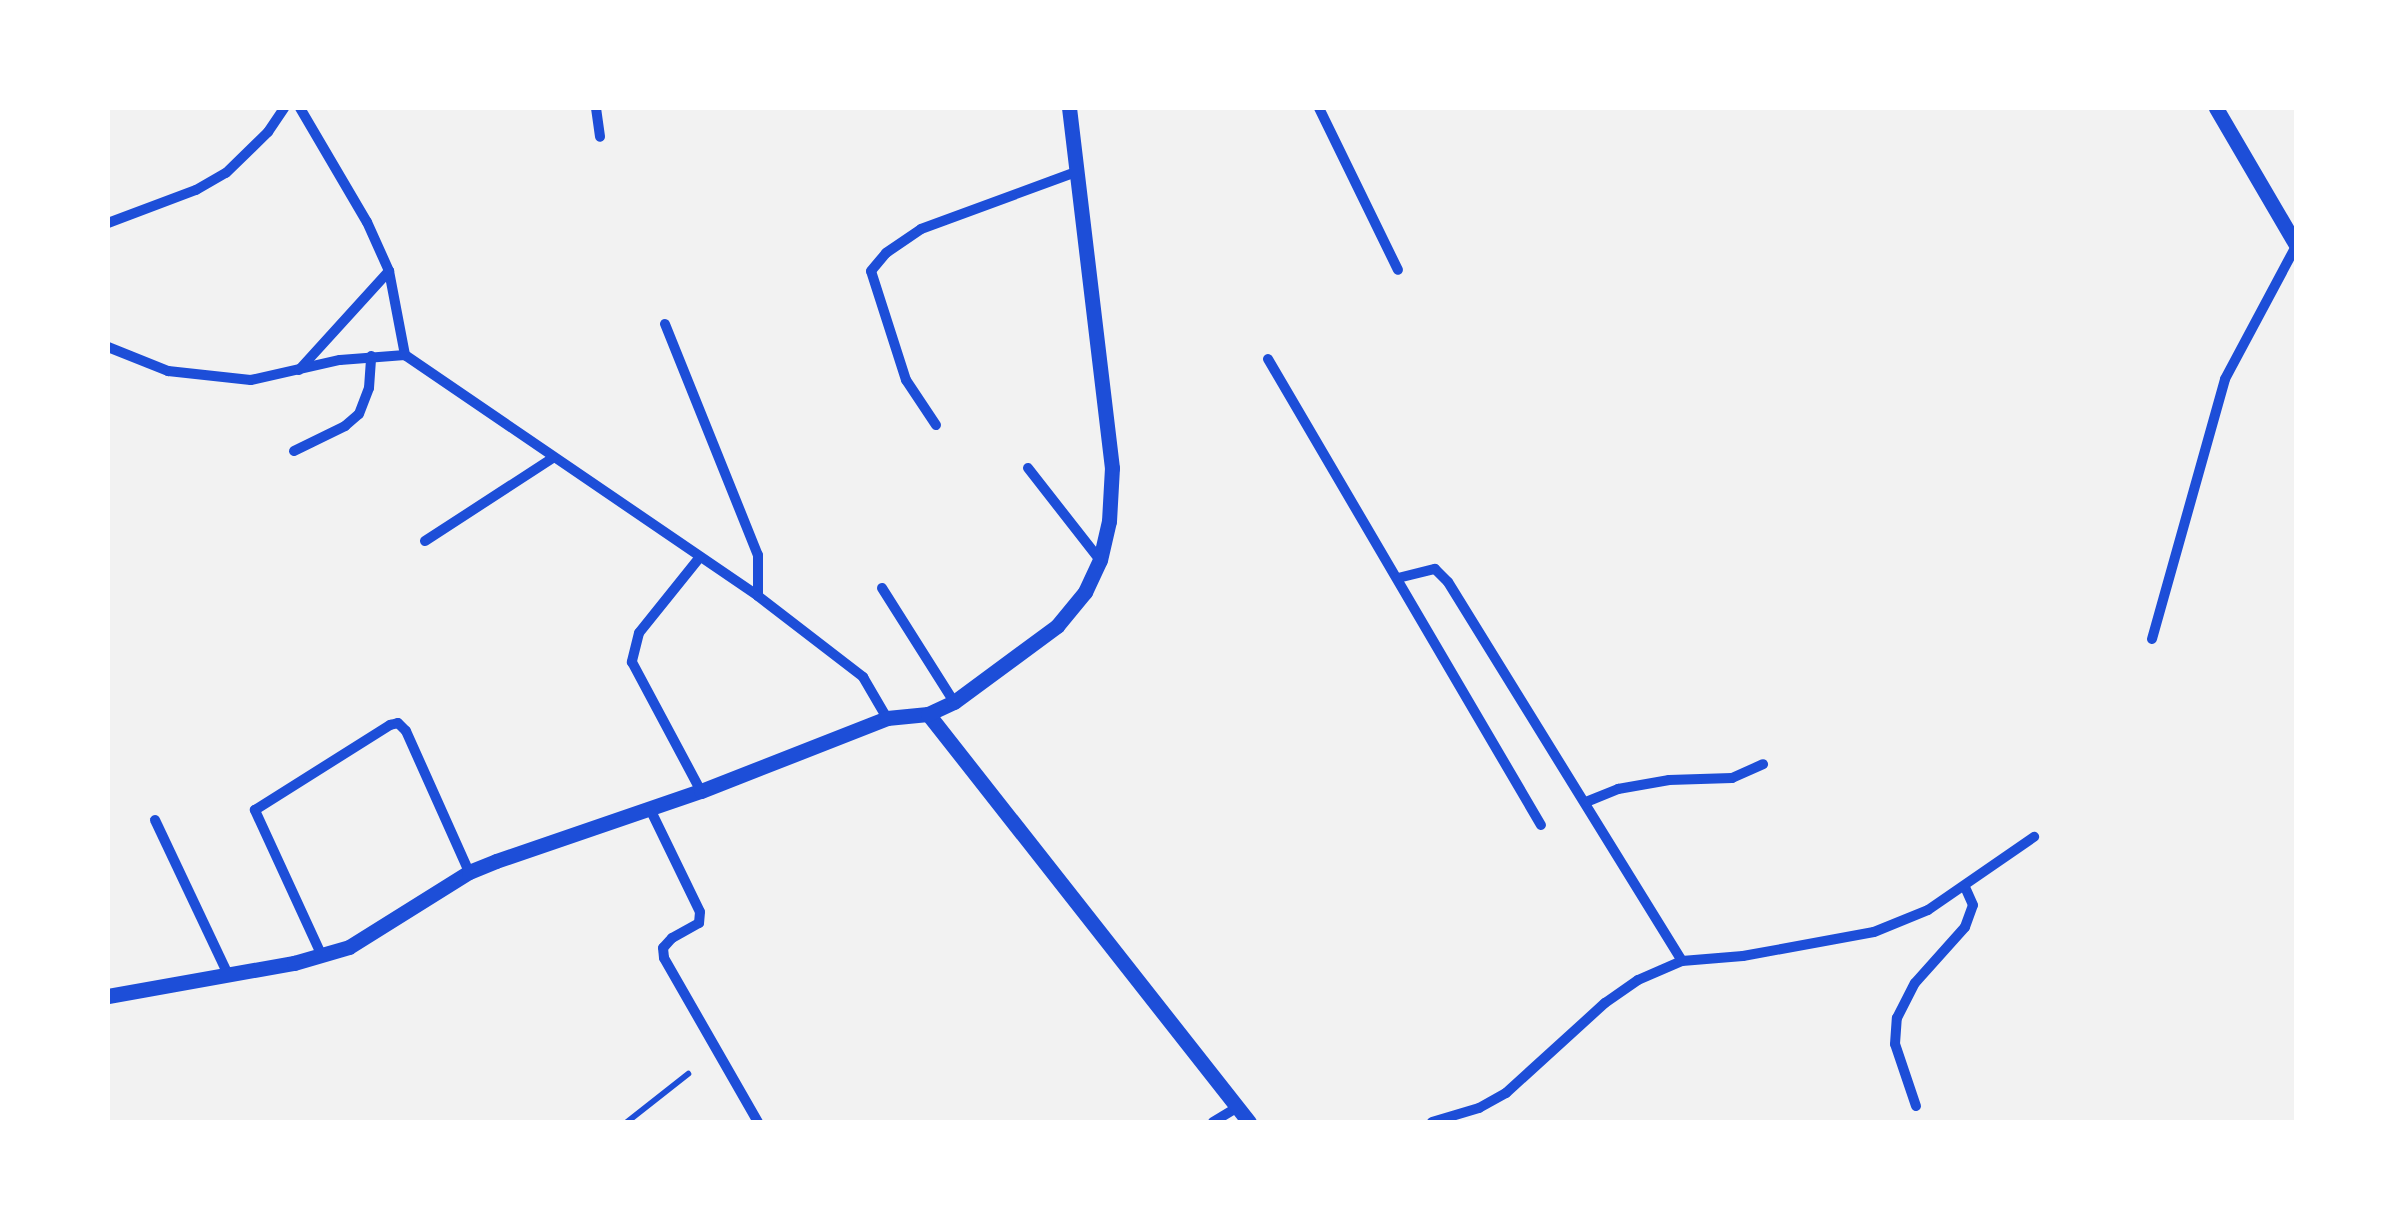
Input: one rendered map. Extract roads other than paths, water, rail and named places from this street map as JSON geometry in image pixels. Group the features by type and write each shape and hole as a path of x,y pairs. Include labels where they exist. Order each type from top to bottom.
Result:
{"street":[{"path":"108,222 196,190 226,173 268,132 284,108"},
{"path":"300,108 367,222 389,271 405,355"},
{"path":"596,108 600,137"},
{"path":"108,996 322,956 349,947 469,872 574,832 701,791 886,718 928,714 954,702 1056,626 1085,592 1100,560 1109,522 1112,468 1069,108"},
{"path":"1319,108 1398,270"},
{"path":"2152,639 2225,379 2296,246 2216,108"},
{"path":"936,425 906,380 871,271 920,229 1076,172"},
{"path":"297,372 389,271"},
{"path":"664,324 758,555 758,596"},
{"path":"108,346 168,371 251,380 372,356 405,355 758,596 863,676 886,718"},
{"path":"294,451 345,426 359,414 370,388 372,356"},
{"path":"1268,359 1542,825"},
{"path":"426,541 553,458"},
{"path":"1028,468 1100,560"},
{"path":"700,557 640,633 632,662 701,791"},
{"path":"1398,578 1435,569 1448,582 1682,962"},
{"path":"882,588 954,702"},
{"path":"928,714 1249,1122"},
{"path":"322,956 254,816 268,799 398,724 469,872"},
{"path":"1586,802 1618,789 1668,780 1732,778 1763,764"},
{"path":"650,809 700,912 699,923 672,938 663,948 664,958 758,1122"},
{"path":"155,820 228,972"},
{"path":"1432,1122 1479,1108 1506,1093 1605,1002 1638,980 1682,962 1743,956 1874,932 1928,910 2034,836"},
{"path":"1916,1106 1895,1044 1896,1018 1915,983 1965,926 1973,906 1965,887"},
{"path":"1214,1122 1238,1107"}],"lane":[{"path":"627,1122 688,1074"}]}
